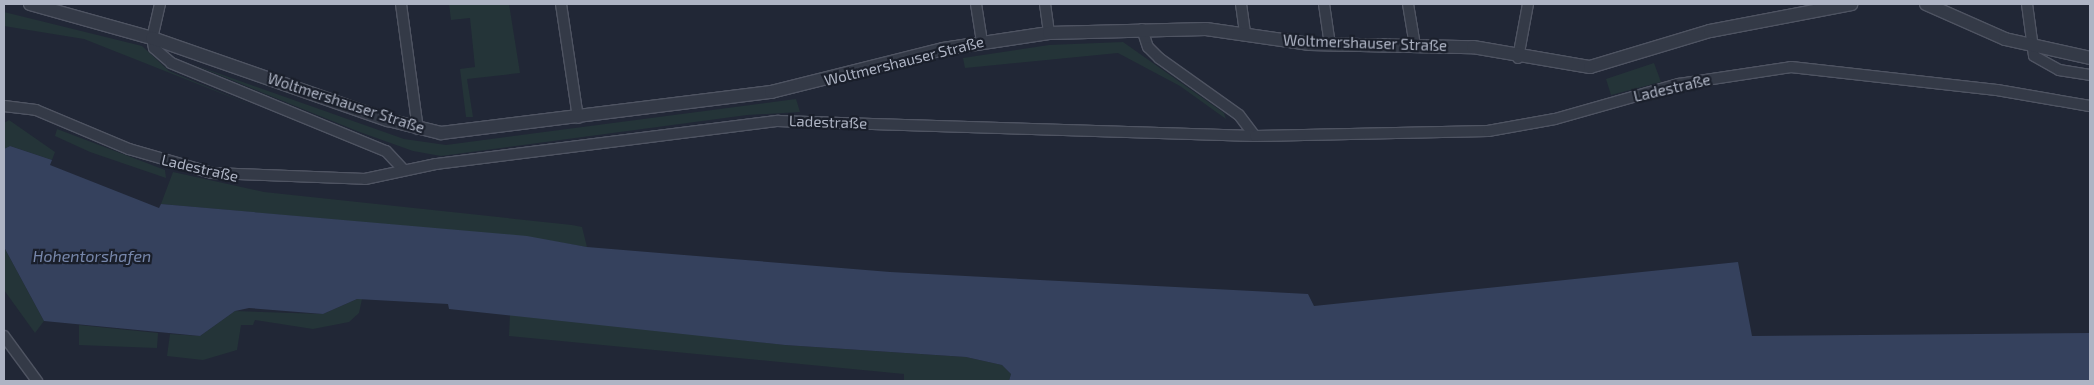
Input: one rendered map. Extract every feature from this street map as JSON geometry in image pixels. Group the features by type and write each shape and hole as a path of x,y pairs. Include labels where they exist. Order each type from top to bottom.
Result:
{"street":[{"name":"Woltmershauser Straße","path":"30,4 152,38 418,129 470,132 771,92 982,41 1049,33 1142,29 1245,34 1330,44 1473,48 1518,58 1571,66 1606,65 1710,31 1851,4"},
{"path":"160,4 152,38 154,48 171,63 386,151 404,170"},
{"path":"401,4 418,129"},
{"path":"561,4 578,118"},
{"path":"976,4 982,41"},
{"path":"1045,4 1049,33"},
{"path":"1242,4 1245,34"},
{"path":"1324,4 1330,44"},
{"path":"1408,4 1415,46"},
{"path":"1518,58 1528,4"},
{"path":"1930,4 1977,29 2030,45 2090,58"},
{"path":"2028,4 2030,45 2043,64 2090,75"},
{"path":"1142,29 1148,47 1159,58 1238,115 1255,136"},
{"name":"Ladestraße","path":"4,106 36,110 129,149 212,173 365,179 404,170 777,121 1255,136 1520,127 1680,84 1791,67 1997,90 2090,106"},
{"path":"4,336 37,381"}],"shaded area":[{"path":"449,4 509,4 520,73 467,79 473,117 466,117 460,69 475,67 470,18 451,20"},
{"path":"4,12 142,46 169,71 256,107 84,39 4,26"},
{"path":"1123,42 1224,113 1226,119 1180,86 1118,53 965,68 963,58 1049,45"},
{"path":"1654,63 1661,82 1611,95 1606,79"},
{"path":"192,64 404,139 446,145 796,99 800,112 747,115 441,156 413,151 357,131"},
{"path":"9,120 55,152 52,160 10,146 4,149 4,123"},
{"path":"57,129 165,170 166,178 90,152 55,136"},
{"path":"173,172 264,192 572,225 582,227 587,247 527,237 161,204"},
{"path":"4,247 44,321 35,333 4,290"},
{"path":"357,299 362,299 359,313 349,322 313,329 255,320 253,325 241,325 237,350 203,360 167,356 170,334 200,336 235,311 323,314"},
{"path":"510,313 785,345 966,357 1002,365 1011,374 1009,381 904,381 904,374 509,336"},
{"path":"79,325 158,333 157,348 79,345"}],"water":[{"name":"Hohentorshafen","path":"10,146 52,160 50,165 159,208 161,204 527,236 587,247 890,272 1308,294 1314,306 1738,262 1752,336 2090,333 2090,381 1009,381 1011,374 1002,365 966,357 785,345 449,309 448,304 357,299 323,314 249,308 235,311 200,336 44,321 4,247 4,149"}]}
